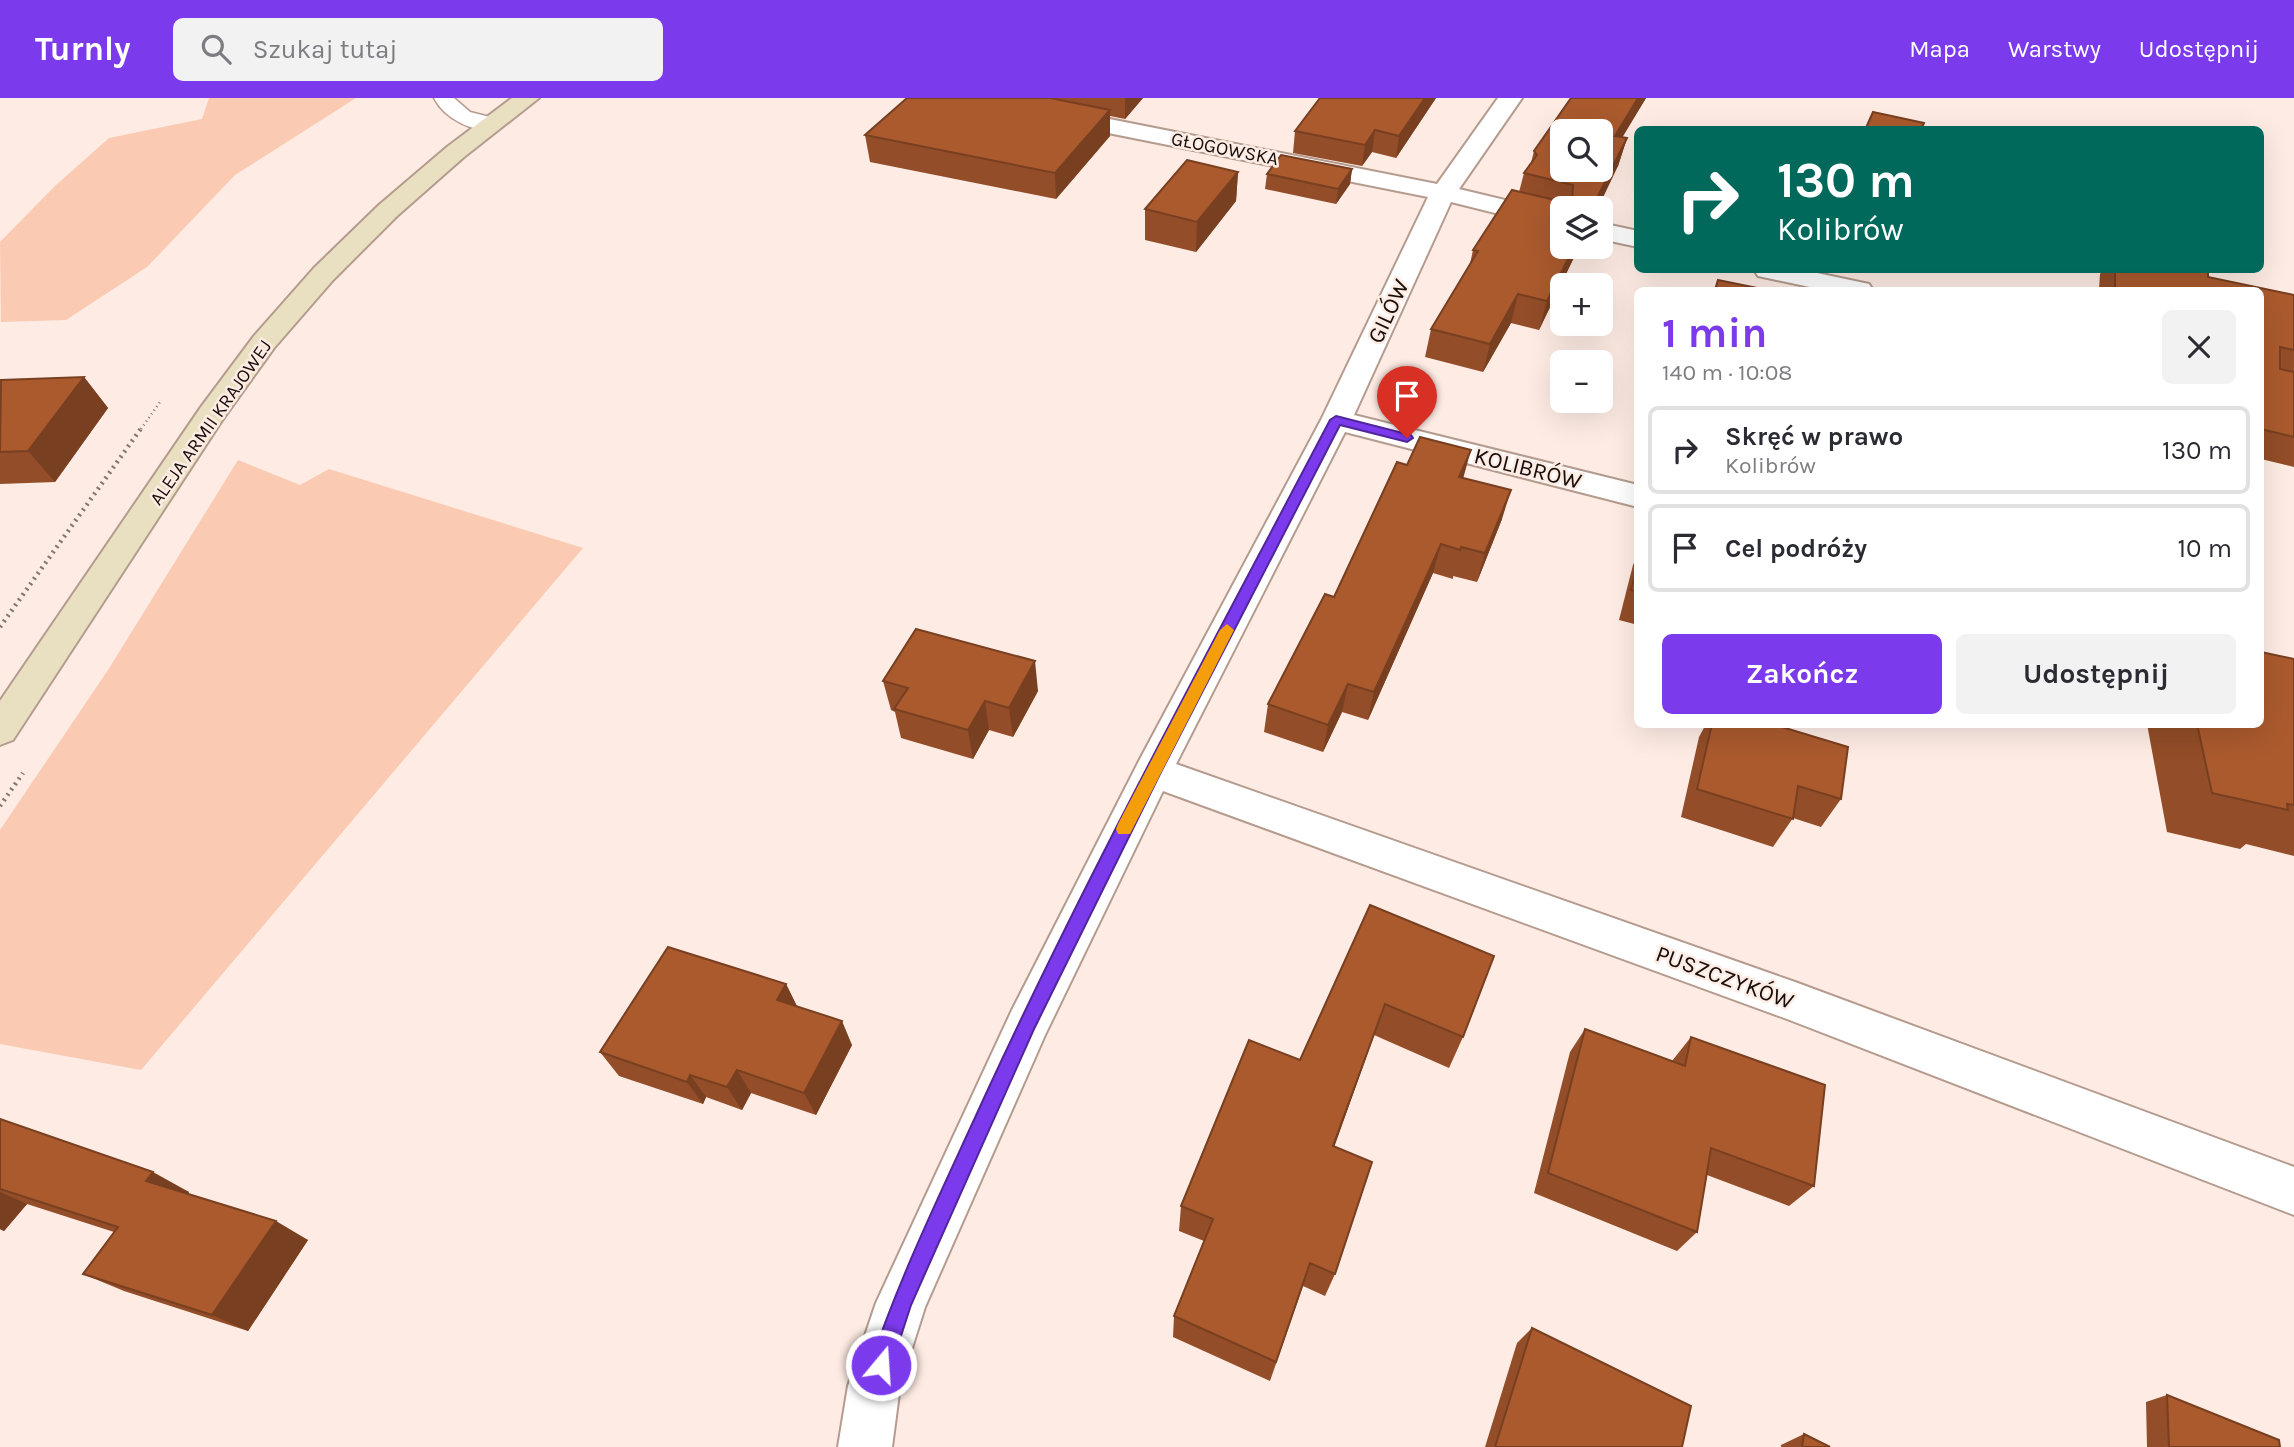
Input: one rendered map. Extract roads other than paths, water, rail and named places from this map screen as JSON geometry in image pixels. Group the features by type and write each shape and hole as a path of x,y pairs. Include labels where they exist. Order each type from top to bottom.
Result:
{"street":[{"name":"ALEJA ARMII KRAJOWEJ","path":"0,730 224,396 264,342 367,231 418,183 490,124 527,98"},
{"name":"GŁOGOWSKA","path":"968,98 1407,184 1442,195 1550,219"},
{"name":"GILÓW","path":"865,1447 874,1386 901,1303 1027,1024 1153,772 1336,420 1442,195 1510,98"},
{"path":"1613,234 1634,238"},
{"path":"1782,273 1845,287"},
{"name":"KOLIBRÓW","path":"1336,420 1634,495"},
{"name":"PUSZCZYKÓW","path":"1153,772 1795,1002 2294,1191"}],"lane":[{"path":"443,98 455,114 490,124"}]}
